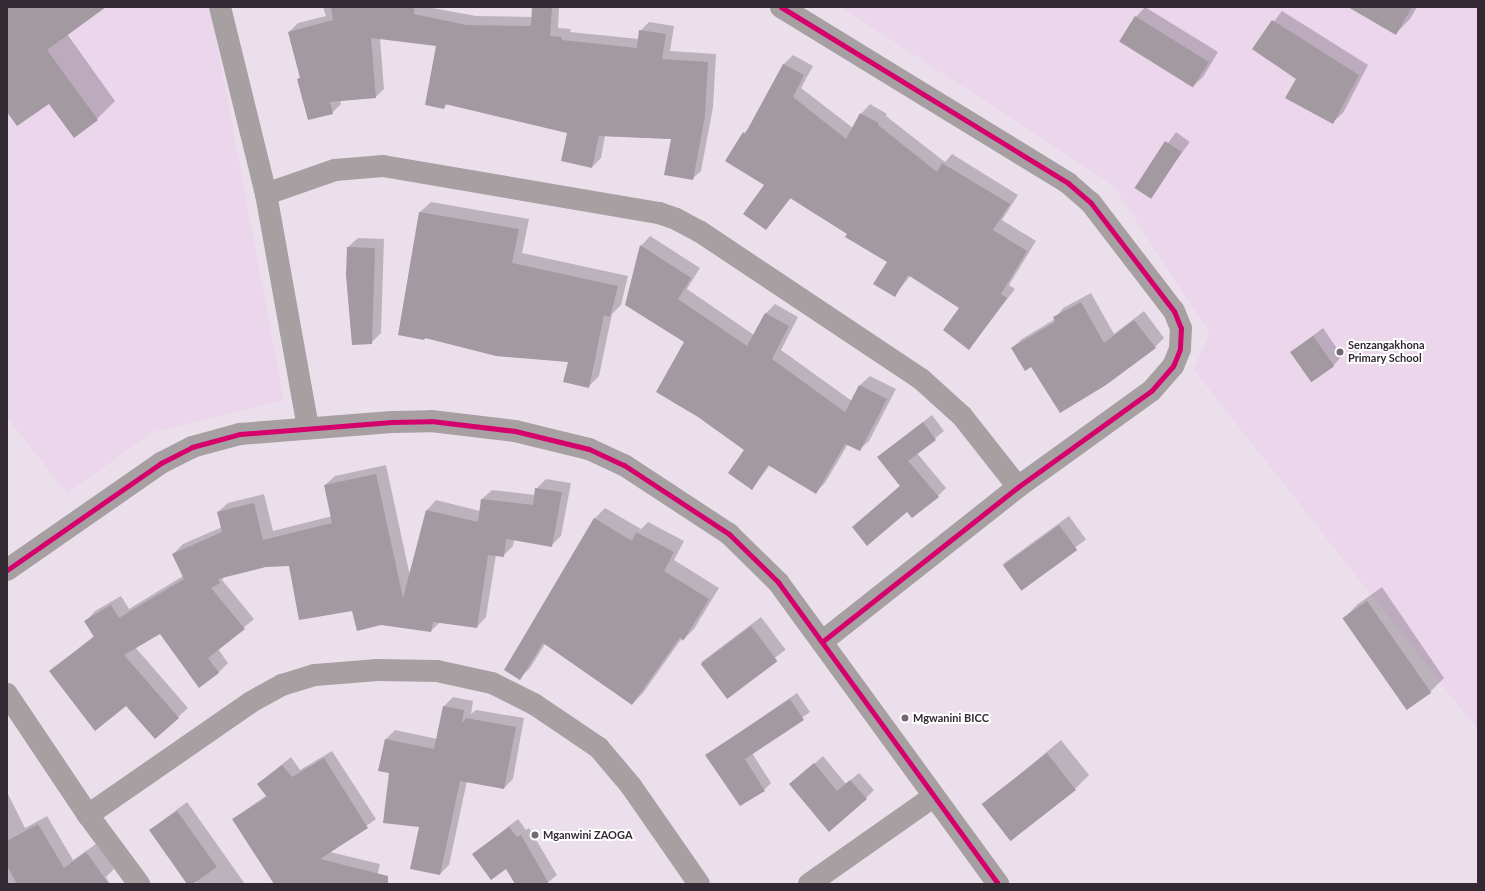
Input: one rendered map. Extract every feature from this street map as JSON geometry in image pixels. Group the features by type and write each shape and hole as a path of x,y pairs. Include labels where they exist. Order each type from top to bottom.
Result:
{"street":[{"path":"220,7 266,194 308,428"},
{"path":"781,7 1068,183 1091,203 1174,311 1181,328 1180,349 1174,366 1151,391 1018,486 822,642"},
{"path":"266,194 335,170 383,166 652,212 676,219 700,231 920,379 962,416 1018,486"},
{"path":"7,570 161,463 192,447 240,434 308,428 431,421 515,430 589,450 624,465 729,534 778,582 933,797 998,884"},
{"path":"88,815 251,702 282,685 315,675 378,670 437,671 492,683 534,704 599,748 632,786 700,884"},
{"path":"7,694 88,815 139,884"},
{"path":"808,884 933,797"}],"shaded area":[{"path":"7,7 210,7 284,401 152,432 67,494 7,417"},
{"name":"Senzangakhona Primary School","path":"841,7 1478,7 1478,730 1193,369 1210,334 1113,185"}],"building":[{"path":"7,7 106,7 47,50 98,120 74,138 49,104 17,126 7,112"},
{"path":"331,7 414,7 414,14 466,25 531,26 532,7 552,7 550,36 562,37 562,40 637,48 639,30 666,34 662,59 708,62 705,116 693,180 664,175 671,139 599,136 592,168 561,161 567,133 445,104 444,109 425,105 436,46 371,38 376,98 330,102 333,114 308,120 297,79 300,78 288,32 333,20"},
{"path":"1348,7 1412,7 1396,35"},
{"path":"1135,16 1209,62 1193,88 1119,41"},
{"path":"1272,20 1359,75 1333,124 1285,98 1296,79 1252,49"},
{"path":"783,64 804,75 793,97 846,139 860,113 879,123 878,125 937,172 942,163 1010,204 993,230 1027,251 1001,294 1007,298 969,350 943,330 959,308 908,275 895,297 873,284 887,262 845,237 847,234 790,198 766,230 743,214 764,185 725,161 743,132 745,134"},
{"path":"1165,141 1182,152 1151,199 1135,188"},
{"path":"419,212 519,229 512,263 618,286 610,317 604,315 589,388 563,382 568,362 496,356 425,338 424,340 398,335"},
{"path":"640,245 691,278 678,299 747,346 765,313 789,326 772,359 845,412 859,385 887,399 860,451 845,444 816,494 768,465 752,490 728,473 744,450 698,417 656,392 684,342 625,305"},
{"path":"347,247 375,248 372,344 352,345 346,275"},
{"path":"1081,302 1104,343 1134,320 1156,348 1106,385 1060,413 1031,367 1025,371 1011,348 1055,322 1053,317"},
{"path":"1313,336 1334,366 1311,382 1290,352"},
{"path":"923,422 936,440 908,461 939,497 912,518 907,512 867,546 852,527 900,486 877,457"},
{"path":"376,474 403,598 426,510 478,522 481,499 533,505 535,488 562,492 552,547 506,539 504,557 488,555 477,628 433,622 431,632 381,625 357,631 352,611 299,620 289,566 266,567 218,579 220,583 211,588 245,629 208,658 219,673 199,688 160,634 124,655 179,718 155,739 126,706 95,731 49,671 94,637 84,621 111,605 119,618 184,579 172,554 222,532 217,512 254,503 263,540 332,523 324,485"},
{"path":"594,518 632,541 636,532 674,552 664,571 709,599 683,641 680,637 632,705 543,643 520,680 504,670"},
{"path":"1059,525 1077,550 1021,591 1003,566"},
{"path":"1367,601 1431,693 1407,710 1342,618"},
{"path":"751,626 777,661 727,699 701,664"},
{"path":"790,699 804,720 745,759 765,791 740,806 705,755"},
{"path":"443,706 464,710 462,724 466,718 516,727 504,789 460,781 440,875 410,869 419,827 383,823 389,773 378,771 385,739 434,749"},
{"path":"1047,753 1076,790 1011,841 982,804"},
{"path":"324,758 368,828 320,859 388,876 388,884 274,884 232,819 267,797 257,784 282,765 292,777"},
{"path":"814,763 837,791 850,780 867,799 829,832 789,784"},
{"path":"177,811 217,867 193,884 187,884 149,830"},
{"path":"38,824 64,868 86,852 109,884 17,884 7,866 7,841"},
{"path":"509,827 517,837 521,835 549,884 515,884 506,869 491,880 472,854"}],"cycle path":[{"path":"781,7 1068,183 1091,203 1174,311 1181,328 1180,349 1173,366 1151,391 1018,487 822,642"},
{"path":"7,570 161,463 192,447 240,434 392,422 431,421 515,431 589,449 624,465 729,534 778,582 998,884"}],"place":[{"name":"Senzangakhona Primary School","path":"1340,352"},
{"name":"Mgwanini BICC","path":"905,718"},
{"name":"Mganwini ZAOGA","path":"535,835"}]}
